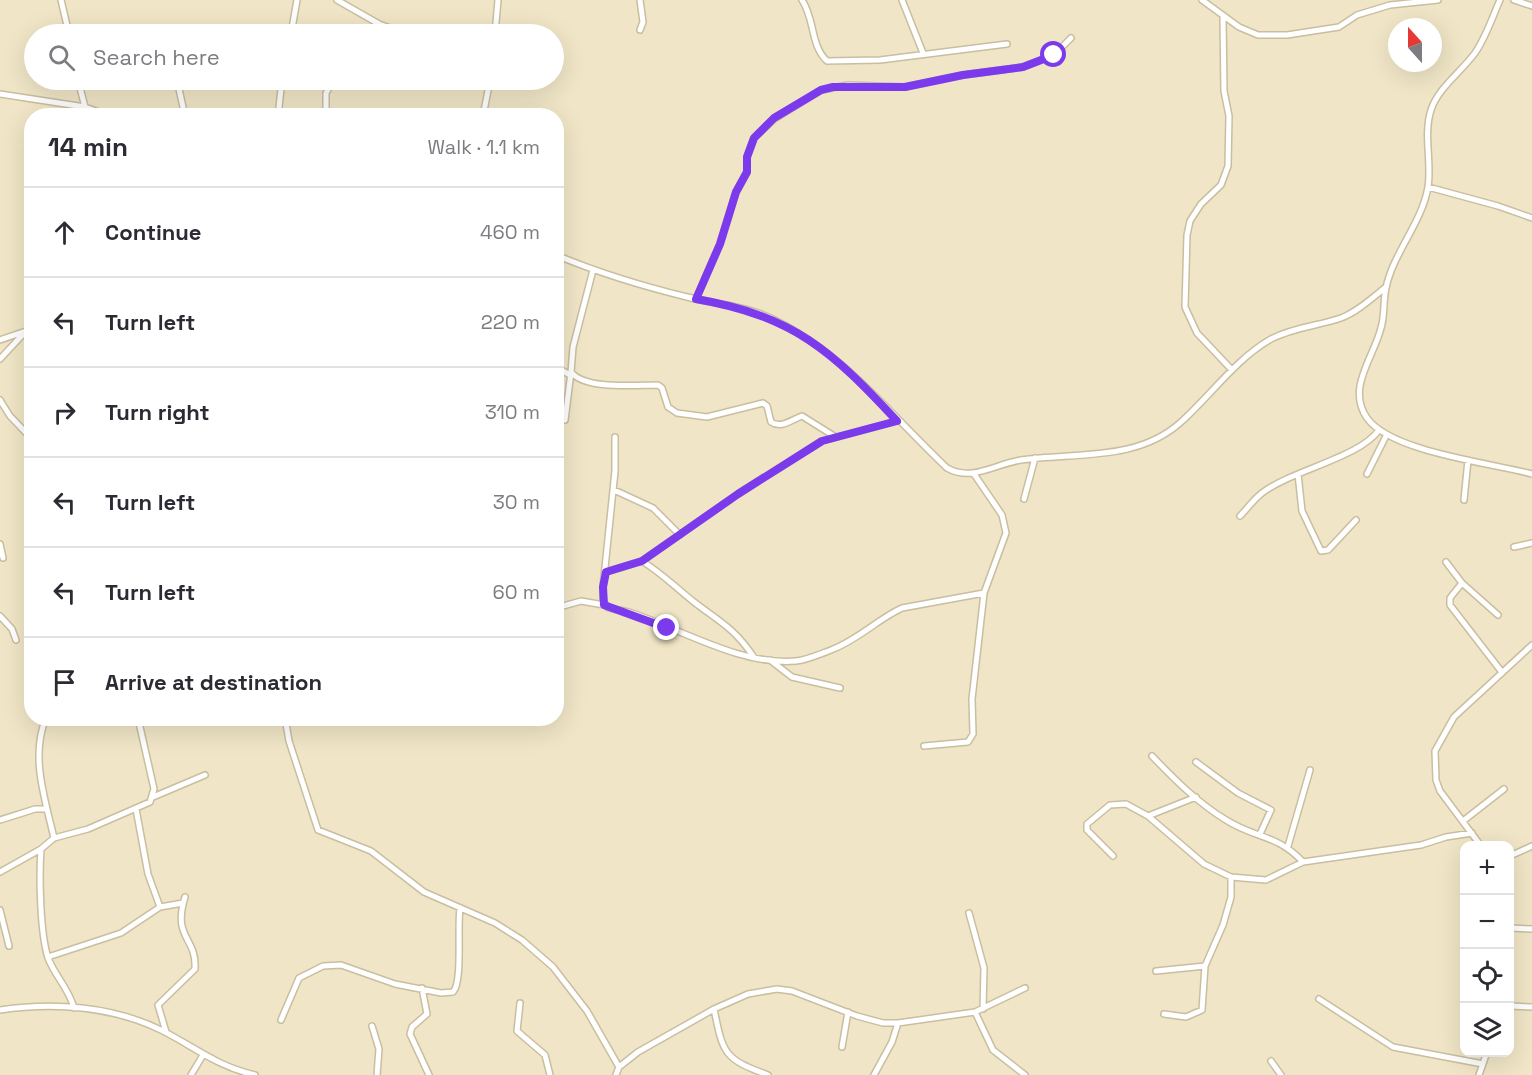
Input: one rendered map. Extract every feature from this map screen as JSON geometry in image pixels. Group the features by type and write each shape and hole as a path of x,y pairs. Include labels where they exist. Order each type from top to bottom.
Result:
{"street":[{"path":"61,0 67,24"},
{"path":"293,24 297,0"},
{"path":"337,0 379,24"},
{"path":"496,24 498,0"},
{"path":"640,0 643,22 640,30"},
{"path":"802,0 811,16 819,51 827,61 880,60 1007,44"},
{"path":"902,0 923,53"},
{"path":"1202,0 1223,18 1258,35 1287,35 1339,27 1358,15 1390,5 1438,0"},
{"path":"1500,0 1485,38 1464,67 1446,86 1431,110 1428,134 1428,187 1386,288 1381,328 1359,388 1360,402 1367,418 1386,435 1468,460 1532,474"},
{"path":"1514,0 1532,6"},
{"path":"1223,18 1228,166 1221,185 1201,204 1190,221 1187,235 1185,307 1197,333 1232,370"},
{"path":"696,299 720,244 736,192 747,172 747,157 754,138 774,118 827,88 848,85 905,87 963,75 1023,67 1054,55 1071,38"},
{"path":"0,94 85,107 81,90"},
{"path":"179,90 183,108"},
{"path":"279,108 281,90"},
{"path":"326,108 328,90"},
{"path":"485,108 488,90"},
{"path":"1428,187 1532,218"},
{"path":"564,258 644,286 755,312 774,320 833,356 947,468 955,472 974,474 1014,461 1107,454 1153,441 1180,423 1232,370 1269,340 1305,326 1341,318 1386,288"},
{"path":"565,420 573,347 593,270"},
{"path":"0,340 24,332"},
{"path":"0,358 24,335"},
{"path":"564,370 589,383 657,385 662,388 668,407 677,413 707,417 763,404 767,406 771,422 775,425 783,425 802,416 834,436"},
{"path":"0,400 10,416 24,431"},
{"path":"606,572 642,561 803,451 834,436 897,421"},
{"path":"1240,516 1262,493 1344,454 1375,435 1379,430"},
{"path":"1367,474 1386,435"},
{"path":"604,605 603,587 614,490 615,437"},
{"path":"1024,499 1035,458"},
{"path":"1464,500 1468,460"},
{"path":"924,746 968,742 972,738 972,699 984,593 1006,533 1002,515 974,474"},
{"path":"1298,474 1302,511 1321,552 1329,550 1356,520"},
{"path":"614,490 653,508 681,535"},
{"path":"1514,547 1532,543"},
{"path":"0,544 3,558"},
{"path":"642,561 668,577 693,601 733,630 753,657"},
{"path":"1446,562 1462,583 1490,604 1498,615"},
{"path":"1462,583 1449,598 1450,605 1502,671"},
{"path":"564,606 581,601 604,605 753,657 793,661 805,659 857,639 891,613 902,608 984,593"},
{"path":"0,616 12,629 16,640"},
{"path":"1478,841 1440,791 1435,751 1454,717 1532,645"},
{"path":"769,659 792,677 840,688"},
{"path":"43,726 38,738 40,773 54,838"},
{"path":"0,872 41,849 54,838 88,829 150,802 154,789 140,726"},
{"path":"286,726 289,741 318,830 371,852 424,892 495,923 522,940 553,967 587,1011 619,1067"},
{"path":"1152,756 1185,791 1226,820 1288,846 1303,862"},
{"path":"1197,762 1238,793 1270,810 1260,834"},
{"path":"1288,846 1310,770"},
{"path":"153,797 205,775"},
{"path":"1462,821 1504,789"},
{"path":"1148,816 1196,797"},
{"path":"1113,856 1087,830 1087,824 1103,810 1116,803 1126,804 1148,816 1204,864 1231,877 1266,880 1303,862 1421,846 1446,837 1472,833"},
{"path":"0,820 35,809 47,809"},
{"path":"136,809 148,874 160,907"},
{"path":"1514,854 1532,846"},
{"path":"41,849 44,924 48,957 75,1008"},
{"path":"1164,1014 1186,1017 1202,1010 1205,966 1223,925 1231,897 1231,877"},
{"path":"48,957 121,933 160,907 184,900 180,925 192,949 195,969 158,1005 167,1034"},
{"path":"281,1020 299,978 323,966 341,965 395,984 449,993 457,988 460,908"},
{"path":"0,910 9,946"},
{"path":"969,913 984,968 983,1010"},
{"path":"1514,928 1532,929"},
{"path":"1156,971 1205,966"},
{"path":"422,988 427,1014 412,1027 410,1034 429,1075"},
{"path":"616,1075 619,1067 638,1052 714,1009 748,994 777,989 801,993 883,1023 898,1023 983,1010 1025,988"},
{"path":"1319,999 1393,1047 1483,1064"},
{"path":"520,1003 517,1031 545,1055 550,1075"},
{"path":"0,1010 43,1005 133,1017 221,1065 255,1075"},
{"path":"1514,1006 1532,1007"},
{"path":"714,1009 720,1037 730,1057 741,1065 768,1075"},
{"path":"842,1047 848,1012"},
{"path":"975,1012 993,1050 1025,1075"},
{"path":"874,1075 892,1042 898,1023"},
{"path":"372,1026 379,1049 377,1075"},
{"path":"190,1075 203,1055"},
{"path":"1479,1075 1486,1057"},
{"path":"1271,1060 1281,1075"}],"route":[{"path":"667,628 630,612 604,605 603,587 606,572 642,561 738,494 822,441 897,421 833,356 815,344 774,320 755,312 723,303 696,299 728,223 736,192 747,172 747,157 754,138 774,118 821,90 848,85 905,87 963,75 1023,67 1054,55"}]}
